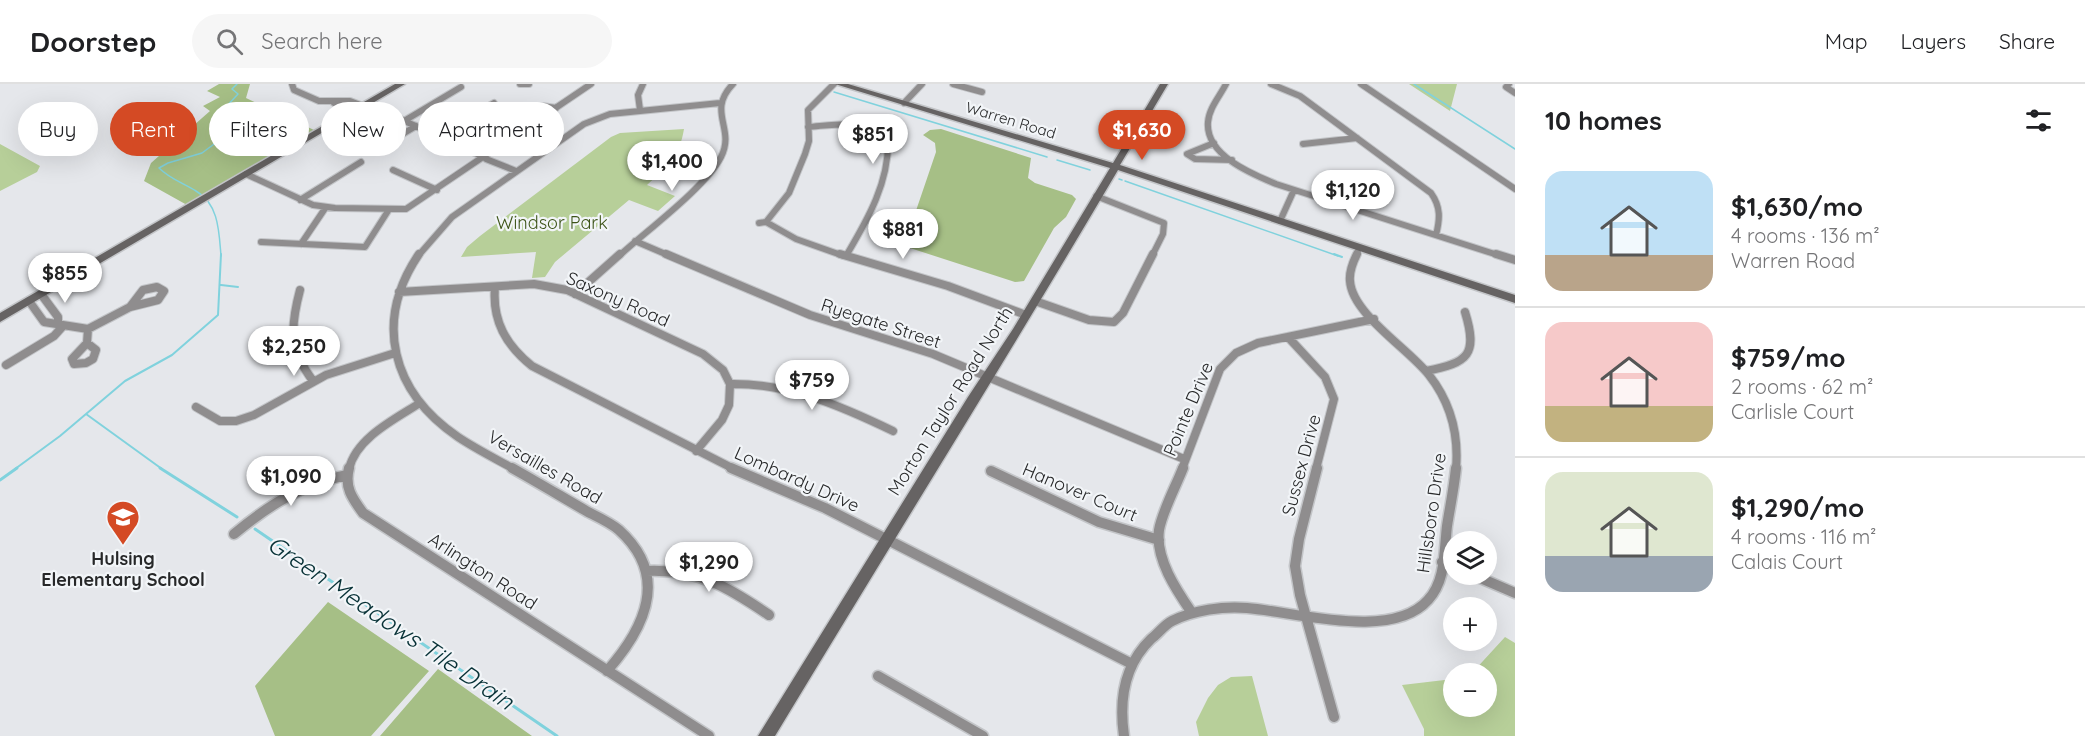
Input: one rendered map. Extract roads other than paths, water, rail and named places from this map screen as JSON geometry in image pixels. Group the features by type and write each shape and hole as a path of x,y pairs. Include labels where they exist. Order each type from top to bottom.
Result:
{"street":[{"path":"292,84 292,88 296,91 331,102"},
{"path":"370,102 401,84"},
{"path":"520,84 529,84"},
{"path":"564,103 591,84"},
{"path":"640,110 638,95 643,84"},
{"path":"575,294 702,182 722,155 725,138 720,104 725,92 733,84"},
{"path":"834,84 810,107 808,147 789,193 763,222 774,229 846,256 947,286 1026,315"},
{"name":"Warren Road","path":"839,84 1114,166 1515,299"},
{"path":"904,103 922,84"},
{"path":"953,84 981,92"},
{"name":"Morton Taylor Road North","path":"766,736 1035,301 1164,84"},
{"path":"1226,84 1208,120 1208,130 1214,142 1232,160 1255,175 1294,190 1515,260"},
{"path":"1271,84 1300,96 1434,197 1441,212 1436,235"},
{"path":"1361,84 1515,189"},
{"path":"1515,85 1509,84 1506,87 1515,93"},
{"path":"406,120 461,87"},
{"name":"Versailles Road","path":"607,671 629,646 643,621 649,594 647,571 636,548 618,529 458,437 437,421 420,403 404,379 395,353 393,321 399,292 409,269 452,217 589,121 610,114 640,110 720,104"},
{"path":"406,122 416,126"},
{"path":"406,132 416,126"},
{"path":"808,126 868,126 881,130 888,137 888,157 874,205 846,256"},
{"path":"0,318 321,130"},
{"path":"1303,144 1357,138"},
{"path":"1214,142 1188,154 1195,159 1232,160"},
{"path":"480,156 516,171"},
{"path":"246,174 300,200 326,207 406,209 488,156"},
{"path":"300,200 361,162"},
{"path":"393,170 437,189"},
{"path":"1280,221 1294,190"},
{"path":"1035,301 1099,323 1114,322 1123,314 1163,234 1164,223 1096,196"},
{"path":"301,244 326,207"},
{"path":"261,242 365,247 388,210"},
{"name":"Ryegate Street","path":"635,241 810,315 924,351 1184,459"},
{"name":"Hillsboro Drive","path":"1124,736 1123,697 1132,664 1143,646 1157,631 1175,620 1192,613 1234,608 1369,622 1406,616 1421,607 1432,596 1439,582 1456,457 1456,434 1448,405 1426,371 1358,302 1350,285 1359,248"},
{"name":"Saxony Road","path":"399,292 544,285 575,294 710,358 723,370 730,384"},
{"name":"Lombardy Drive","path":"495,287 493,297 497,325 507,342 522,359 747,477 825,508 1132,664"},
{"path":"300,290 293,318 292,337 301,365 313,381"},
{"path":"6,365 54,336 60,325 58,316 41,294"},
{"path":"28,301 44,322 88,329 130,307"},
{"path":"1426,371 1448,366 1467,351 1472,338 1465,312"},
{"name":"Pointe Drive","path":"1192,613 1168,571 1159,540 1161,520 1216,376 1225,362 1249,346 1374,319"},
{"path":"87,343 88,329"},
{"name":"Sussex Drive","path":"1288,337 1325,377 1334,399 1296,554 1297,580 1334,717"},
{"path":"196,407 220,421 236,421 254,415 313,381 338,370 395,353"},
{"path":"696,451 726,413 731,398 730,384 753,384 814,398 847,409 893,431"},
{"path":"234,534 273,502 294,490 319,481 347,475 353,458 368,439 420,403"},
{"name":"Hanover Court","path":"991,471 1099,522 1159,540"},
{"name":"Arlington Road","path":"347,475 351,495 363,513 709,736"},
{"path":"647,571 672,570 707,577 720,582 769,615"},
{"path":"1496,585 1515,593"},
{"path":"878,676 983,736"}],"waterway":[{"path":"221,255 216,219 209,203 196,191 159,168 202,153 237,127 238,112 226,107 238,94 232,89 237,84"},
{"path":"1414,84 1515,149"},
{"path":"834,92 1047,157"},
{"path":"1057,160 1090,170"},
{"path":"1125,181 1338,256"},
{"path":"1334,254 1342,257"},
{"path":"86,414 125,381 172,355 218,315 221,255"},
{"path":"221,285 238,287"},
{"path":"15,469 86,414"},
{"name":"Green Meadows Tile Drain","path":"86,414 162,469"},
{"path":"0,480 17,468"},
{"name":"Green Meadows Tile Drain","path":"160,468 237,517"},
{"name":"Green Meadows Tile Drain","path":"255,529 557,736"}],"place":[{"name":"Hulsing Elementary School","path":"123,546"}],"park label":[{"name":"Windsor Park","path":"552,222"}]}
